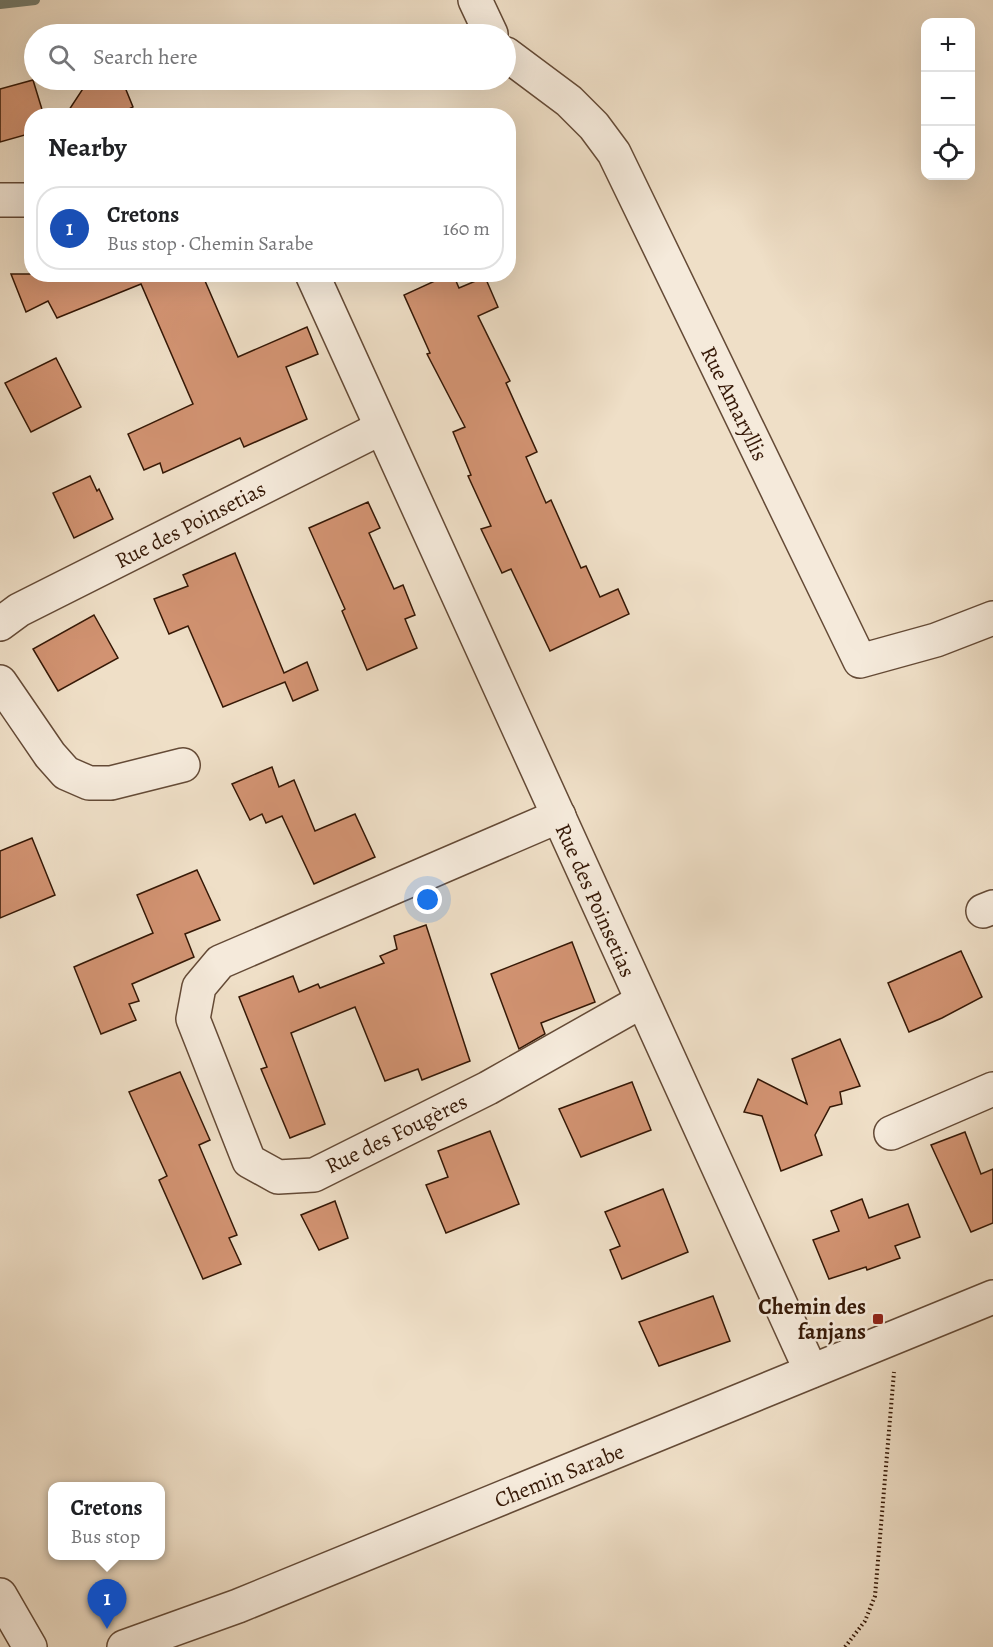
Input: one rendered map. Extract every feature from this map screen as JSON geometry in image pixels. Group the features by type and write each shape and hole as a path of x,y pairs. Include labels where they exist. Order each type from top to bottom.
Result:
{"street":[{"path":"476,0 487,24"},
{"name":"Rue Amaryllis","path":"516,61 569,101 594,126 614,153 861,661 936,640 993,618"},
{"path":"0,200 24,200"},
{"name":"Rue des Poinsetias","path":"316,282 811,1371"},
{"name":"Rue des Poinsetias","path":"0,624 19,610 381,428"},
{"path":"0,682 50,755 66,773 89,783 111,783 183,765"},
{"name":"Rue des Fougères","path":"558,816 220,962 199,987 193,1019 249,1161 278,1177 314,1174 488,1088 642,1001"},
{"path":"891,1134 993,1089"},
{"name":"Chemin Sarabe","path":"123,1647 238,1606 811,1371 896,1339 993,1297"},
{"path":"0,1595 30,1647"}],"path":[{"path":"845,1647 865,1621 875,1596 896,1339"}],"building":[{"path":"24,82 24,90 36,90 42,108 24,108 24,135 0,142 0,89"},
{"path":"82,90 126,90 133,107 131,108 70,108"},
{"path":"11,274 24,274 24,282 205,282 238,357 307,327 318,354 286,367 307,419 244,447 240,438 163,473 160,463 144,470 128,434 193,404 141,284 57,318 48,301 26,312"},
{"path":"432,282 456,282 459,288 473,282 487,282 498,307 478,316 510,381 506,383 537,452 526,457 546,503 551,500 581,568 586,566 600,597 618,589 629,614 550,651 511,569 502,573 481,529 491,526 468,476 471,475 453,432 465,427 427,354 430,353 404,295"},
{"path":"56,358 81,407 31,432 5,383"},
{"path":"90,476 97,491 99,489 113,519 74,538 53,493"},
{"path":"368,502 380,528 369,533 394,589 403,585 415,615 405,619 417,648 367,670 342,611 345,609 309,528"},
{"path":"235,553 284,673 307,662 318,690 293,701 285,682 223,707 188,626 169,634 154,599 188,586 183,575"},
{"path":"94,615 118,658 58,691 33,649"},
{"path":"272,767 279,787 294,780 315,831 355,814 375,857 314,884 282,816 266,823 262,814 250,820 232,784"},
{"path":"32,838 55,895 0,918 0,851"},
{"path":"197,870 220,920 185,934 194,957 132,984 139,1001 129,1004 136,1020 101,1034 74,967 153,933 137,895"},
{"path":"426,925 470,1061 422,1080 418,1069 385,1081 355,1007 291,1033 325,1124 290,1138 261,1069 267,1067 239,997 293,976 299,992 318,984 320,988 384,963 380,956 397,949 394,936"},
{"path":"572,942 595,1002 541,1023 545,1034 519,1049 491,974"},
{"path":"961,951 982,997 909,1032 888,983"},
{"path":"840,1039 860,1086 840,1092 842,1104 830,1107 815,1135 822,1155 781,1171 762,1116 744,1112 758,1079 807,1104 792,1059"},
{"path":"180,1072 210,1140 199,1145 237,1235 229,1238 241,1264 203,1279 159,1180 167,1176 129,1092"},
{"path":"632,1082 651,1130 581,1157 559,1109"},
{"path":"490,1131 519,1204 446,1233 426,1185 448,1177 438,1151"},
{"path":"965,1132 981,1174 993,1169 993,1223 971,1232 931,1145"},
{"path":"663,1189 688,1252 622,1279 610,1250 620,1246 605,1212"},
{"path":"862,1199 869,1218 908,1204 920,1237 895,1246 900,1258 867,1270 866,1267 829,1279 813,1240 839,1231 831,1211"},
{"path":"335,1201 348,1238 319,1250 301,1215"},
{"path":"713,1296 730,1341 659,1366 639,1322"}],"waterway":[{"path":"0,4 35,0"}],"place":[{"name":"Chemin des fanjans","path":"878,1319"},
{"name":"Cretons","path":"107,1629"}]}
